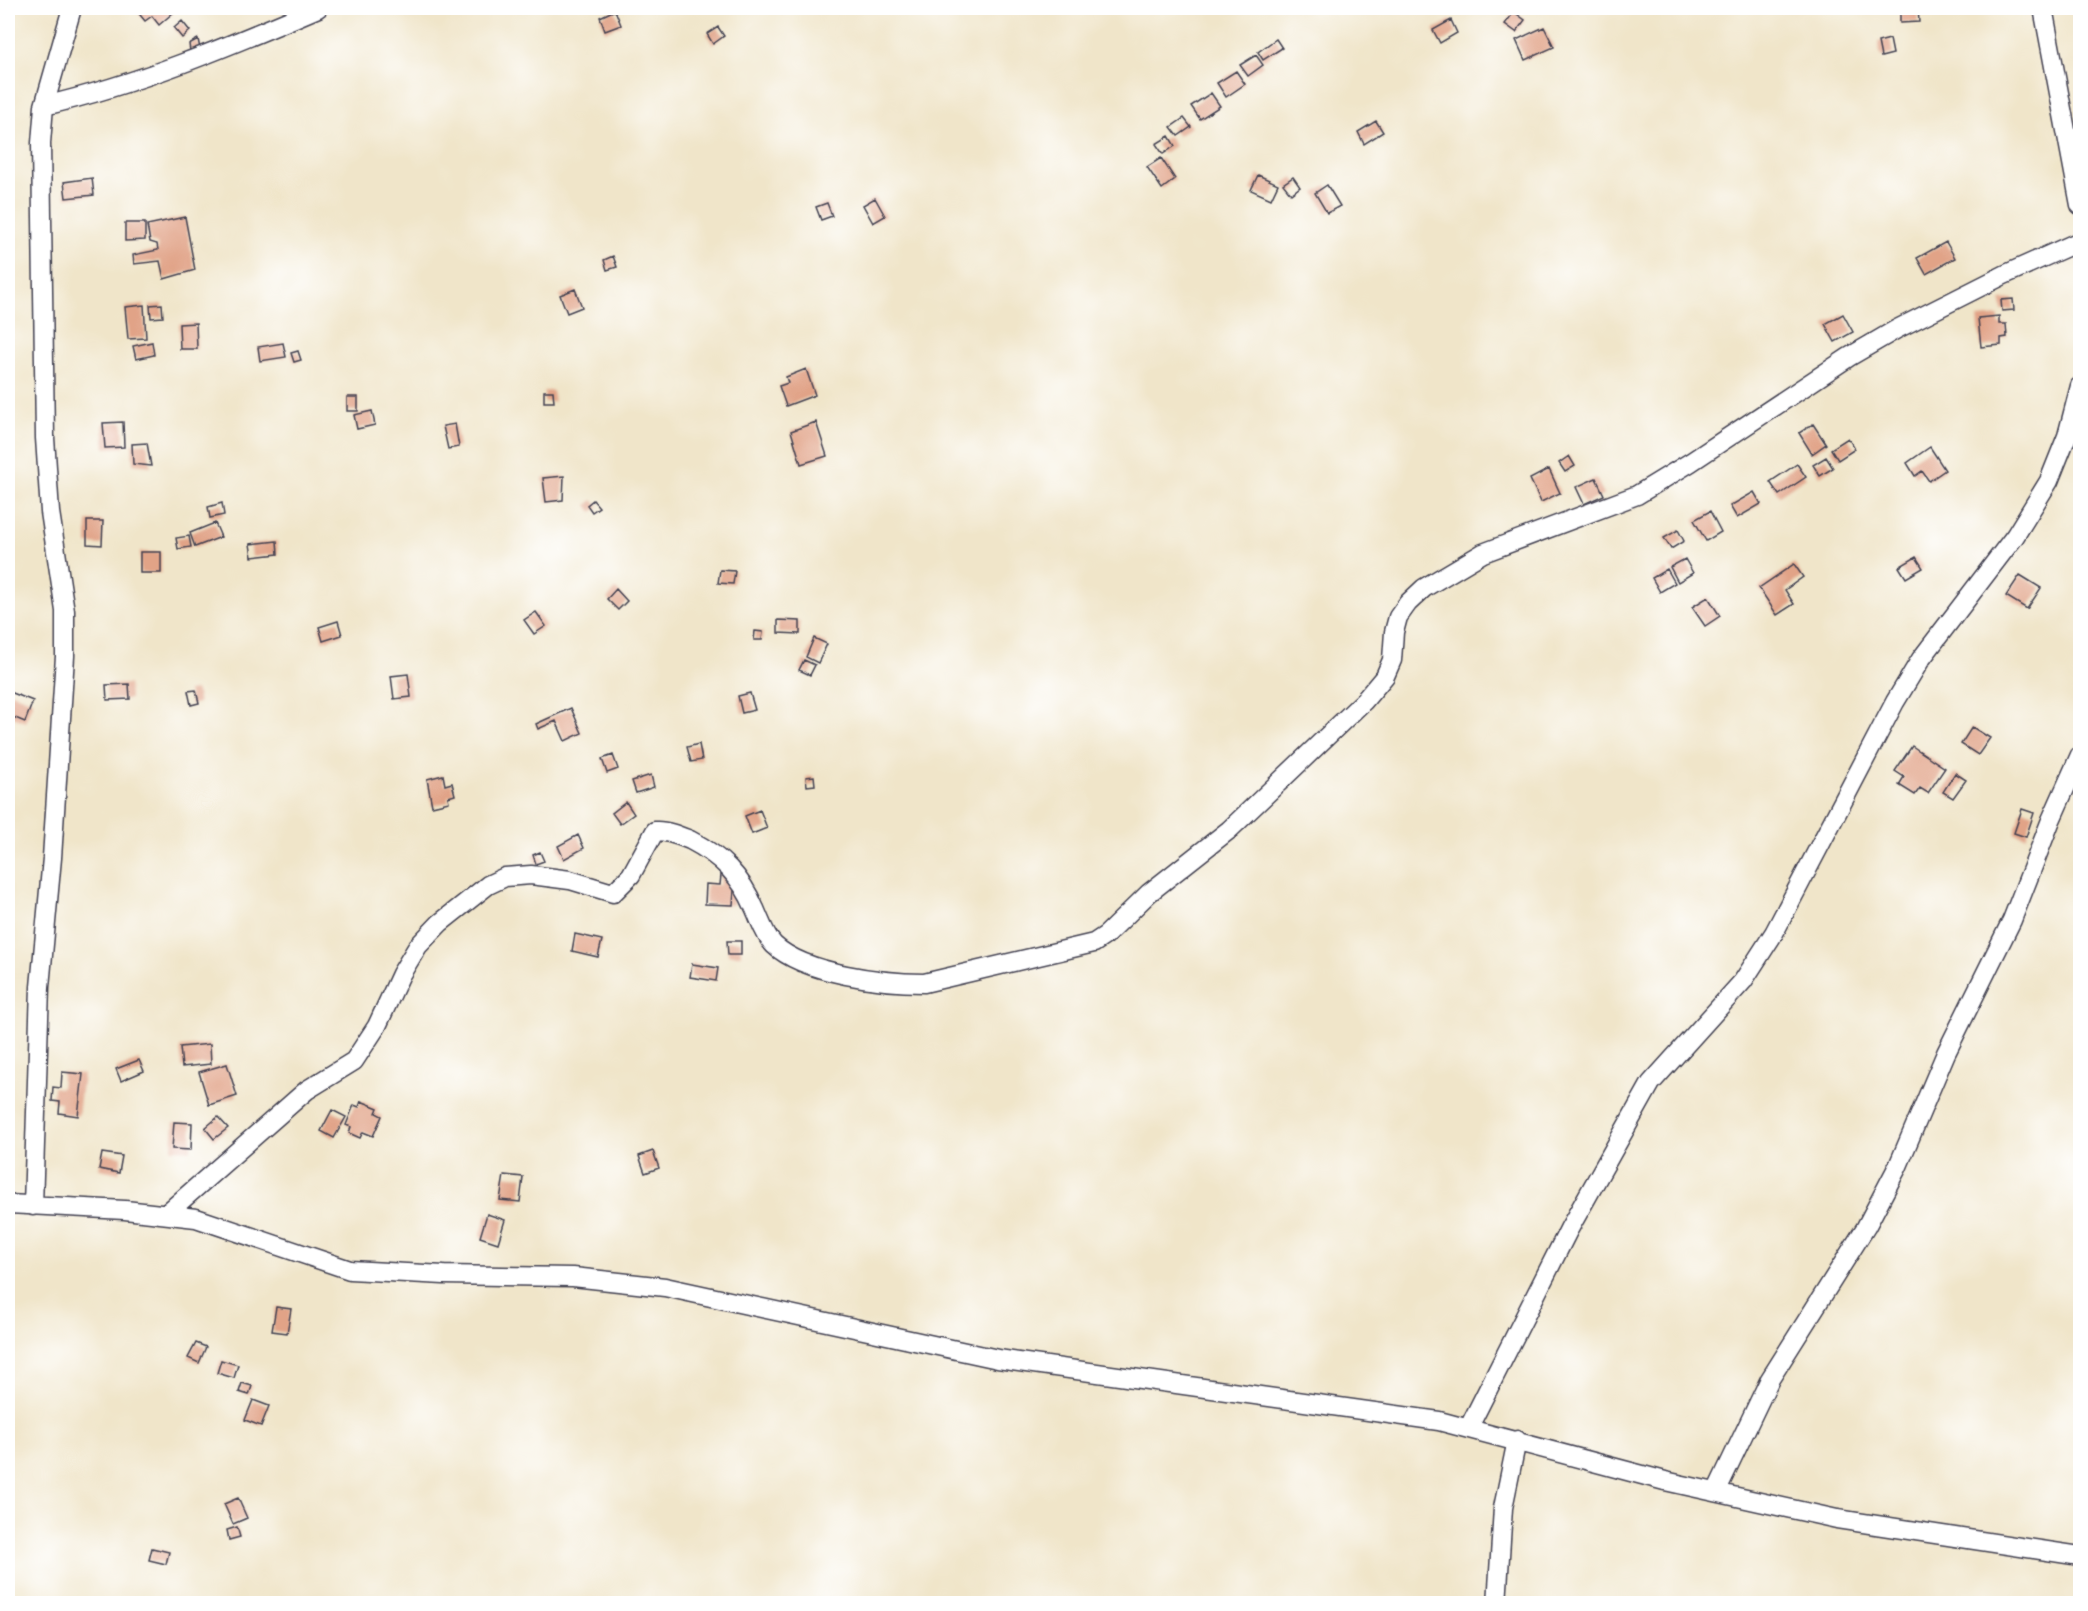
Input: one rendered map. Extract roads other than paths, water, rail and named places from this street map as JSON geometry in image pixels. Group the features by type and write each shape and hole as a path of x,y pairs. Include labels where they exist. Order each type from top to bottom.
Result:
{"street":[{"path":"33,1206 40,987 52,858 65,656 65,611 51,512 45,438 40,209 44,106 72,8"},
{"path":"44,106 86,96 161,71 318,8"},
{"path":"2043,8 2080,205"},
{"path":"166,1214 307,1090 354,1061 376,1026 412,955 425,939 465,902 498,879 514,875 570,880 613,893 631,875 655,831 683,837 723,860 748,893 764,930 775,946 817,966 851,977 897,983 924,983 1094,943 1106,935 1149,892 1229,830 1364,701 1385,676 1392,660 1394,632 1398,617 1408,603 1424,588 1483,553 1637,495 1849,357 1897,329 2004,275 2080,241"},
{"path":"1469,1427 1569,1229 1646,1091 1668,1063 1697,1034 1743,981 1814,860 1895,702 1920,659 2033,508 2074,439 2080,386"},
{"path":"1716,1492 1770,1379 1866,1227 1898,1166 1946,1053 2012,920 2051,820 2080,755"},
{"path":"8,1204 166,1214 218,1223 350,1270 444,1275 573,1276 665,1287 998,1359 1411,1416 1469,1427 1716,1492 1837,1519 2080,1556"},
{"path":"1497,1604 1503,1508 1517,1440"}]}
